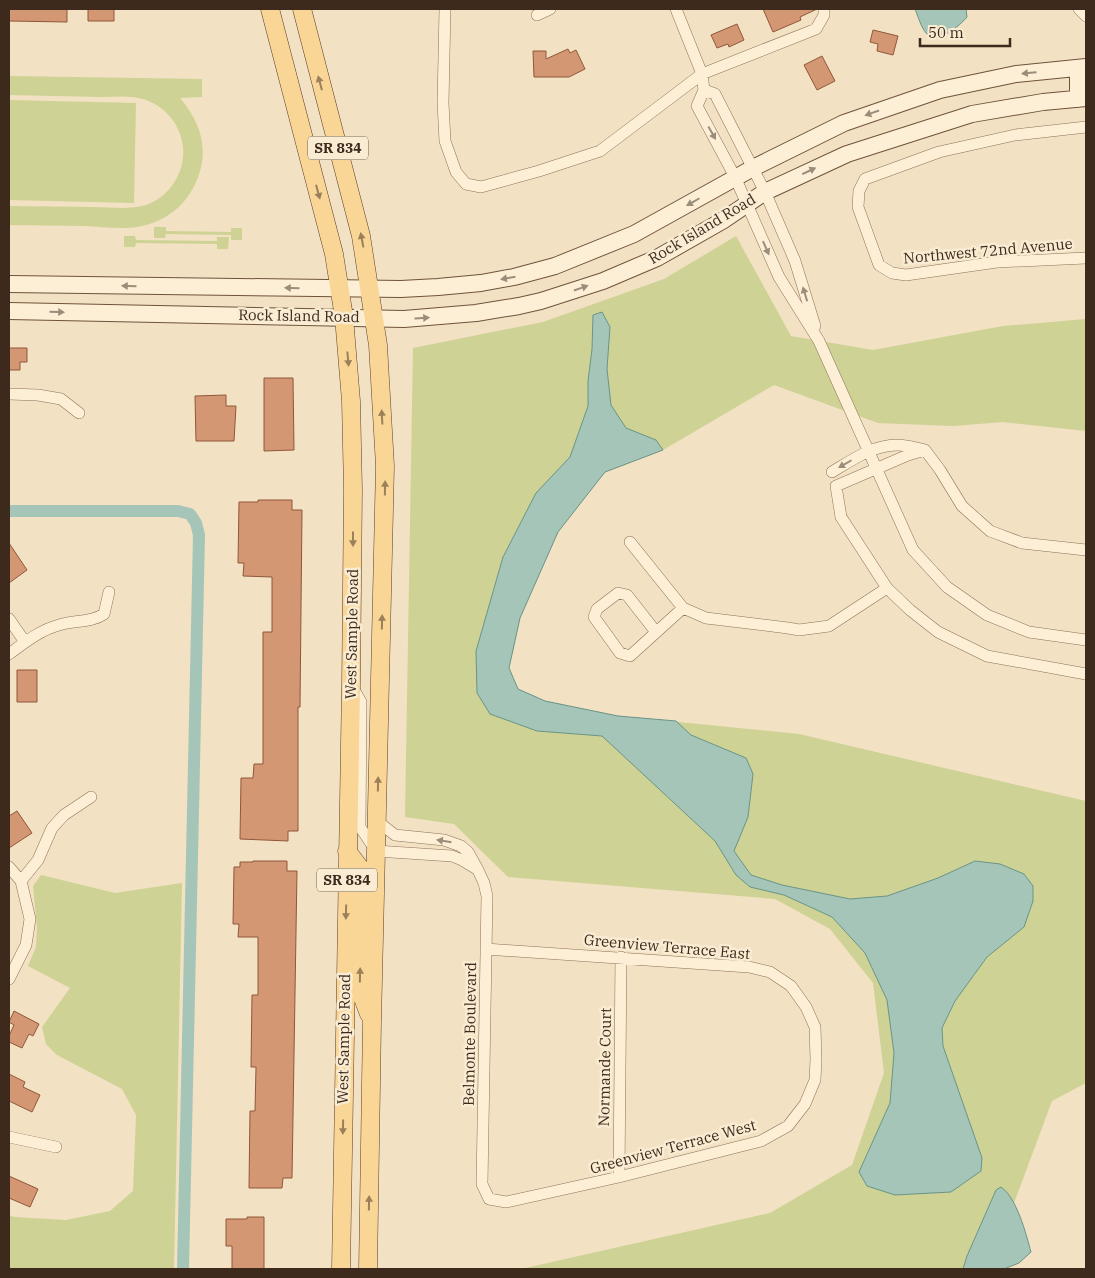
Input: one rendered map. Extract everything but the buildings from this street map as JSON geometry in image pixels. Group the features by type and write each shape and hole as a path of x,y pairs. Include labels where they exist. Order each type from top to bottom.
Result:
{"main road":[{"name":"West Sample Road","path":"270,9 341,288 352,401 352,685 347,851 341,1269"},
{"name":"West Sample Road","path":"302,9 361,236 378,345 385,466 368,1269"},
{"name":"Rock Island Road","path":"9,284 370,288 438,287 481,283 514,277 556,266 634,234 753,168 844,122 940,90 1016,74 1082,68"},
{"path":"1082,68 1082,99"},
{"name":"Rock Island Road","path":"9,311 413,318 476,314 541,302 617,276 657,258 722,221 765,192 846,154 972,114 1043,102 1082,99"},
{"path":"347,851 363,872 360,990 372,1022"},
{"path":"342,1199 357,1220 357,1269"}],"street":[{"path":"445,9 443,103 445,141 456,172 466,184 481,188 600,151 702,74 816,29 824,15 824,9"},
{"path":"537,15 550,9"},
{"path":"676,9 702,74 704,90 697,106 736,178 780,277 819,341"},
{"path":"1079,9 1086,16"},
{"path":"704,90 715,94 765,192 795,261 819,341 913,550 947,587 987,615 1029,632 1086,640"},
{"name":"Northwest 72nd Avenue","path":"1086,127 1015,135 939,152 866,179 859,192 858,207 879,265 892,273 906,275 997,262 1086,258"},
{"path":"9,394 38,395 61,399 79,413"},
{"path":"832,472 868,451 898,445 925,450 962,506 990,531 1022,543 1086,550"},
{"path":"925,450 908,454 876,470 836,486 841,517 887,588 910,610 938,632 987,656 1086,674"},
{"path":"630,542 684,608 706,618 799,630 829,626 887,588"},
{"path":"9,654 24,642 46,629 60,624 96,619 104,614 109,592"},
{"path":"656,632 627,595 618,593 598,609 594,617 620,653 630,656 684,608"},
{"path":"9,619 24,642"},
{"path":"352,685 361,702 360,827 376,851 452,856 478,870"},
{"path":"21,881 38,860 52,828 64,815 91,797"},
{"name":"Belmonte Boulevard","path":"377,821 395,835 444,840 461,846 468,852 484,883 487,896 482,1184 489,1199"},
{"path":"9,866 21,881 30,919 26,945 9,979"},
{"name":"Greenview Terrace East","path":"486,949 749,967 770,972 791,986 806,1007 815,1027 816,1059"},
{"name":"Normande Court","path":"619,1178 621,957"},
{"name":"Greenview Terrace West","path":"489,1199 506,1202 619,1178 761,1141 788,1126 805,1104 815,1080 816,1059"},
{"path":"9,1137 56,1147"}],"green space":[{"path":"9,76 202,79 202,97 180,98 192,114 202,142 203,151 200,171 192,191 179,207 171,213 162,219 142,226 121,228 9,225 9,206 126,208 146,205 155,201 170,188 180,170 183,161 183,151 180,134 174,122 165,111 153,103 135,97 9,95"},
{"path":"9,100 136,103 134,203 9,200"},
{"path":"154,227 166,227 166,231 231,232 231,228 242,228 242,240 231,240 231,235 166,234 165,238 154,238"},
{"path":"124,236 135,236 136,240 217,241 217,237 229,237 228,249 217,249 217,244 136,243 135,247 124,247"},
{"path":"736,236 791,336 873,350 1003,326 1086,319 1086,431 1003,422 953,426 878,423 774,385 663,450 605,472 558,532 520,618 509,668 518,689 545,701 618,716 799,734 1086,801 1086,1083 1052,1101 1014,1203 1031,1252 1019,1263 1004,1269 521,1269 770,1213 852,1165 884,1073 873,983 830,929 775,899 508,877 454,824 405,817 413,348 543,322 664,279"},
{"path":"41,875 115,893 182,883 174,1269 9,1269 9,1215 14,1217 66,1220 110,1211 133,1191 136,1115 122,1089 57,1055 46,1044 42,1027 70,988 28,966 36,947 37,927 33,886"}],"shaded area":[{"path":"915,9 966,9 967,17 948,33 942,36 931,37 923,29"},
{"path":"602,312 610,327 607,369 611,405 626,428 656,440 663,450 605,472 558,532 520,618 509,668 518,689 545,701 618,716 676,721 691,735 746,758 753,774 748,817 734,851 751,875 782,885 850,899 887,896 938,878 975,861 1000,864 1024,874 1033,886 1033,901 1024,927 987,957 955,1001 942,1028 943,1046 982,1158 981,1171 951,1192 895,1195 867,1186 859,1172 890,1103 894,1053 887,1000 865,953 832,917 784,895 750,887 736,875 715,841 602,736 537,731 490,714 477,693 476,651 503,557 536,493 570,457 588,406 593,315"},
{"path":"1001,1187 1012,1199 1024,1226 1031,1252 1019,1263 1004,1269 963,1269 996,1190"}],"waterway":[{"path":"9,511 178,511 190,514 196,523 199,535 183,1269"}]}
